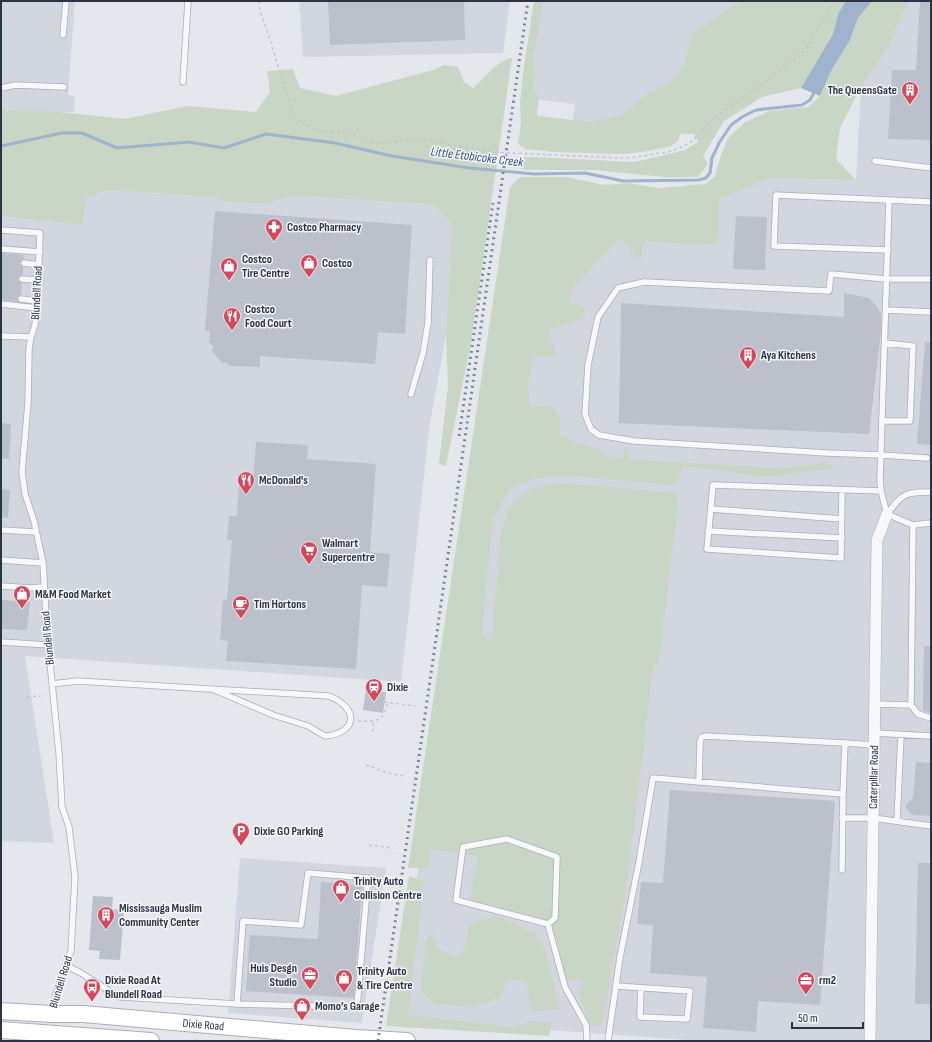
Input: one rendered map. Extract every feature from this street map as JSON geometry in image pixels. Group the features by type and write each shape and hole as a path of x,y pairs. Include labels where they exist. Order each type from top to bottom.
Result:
{"main road":[{"name":"Dixie Road","path":"1,1011 83,1014 406,1041"},
{"path":"1,1030 49,1037 151,1041"}],"street":[{"name":"Caterpillar Road","path":"870,1041 877,540 887,514"},
{"name":"Blundell Road","path":"49,1037 52,1014"}],"lane":[{"path":"63,35 66,1"},
{"path":"183,82 188,1"},
{"path":"1,88 16,85 64,87"},
{"path":"875,161 931,168"},
{"path":"888,250 774,246 776,196 931,202"},
{"path":"887,514 881,492 881,455 889,200"},
{"name":"Blundell Road","path":"1,230 40,233 37,308 35,325 31,337 22,472 25,494 43,563 48,645 59,753 62,807 69,827 75,878 71,951 54,1003 52,1014"},
{"path":"1,249 40,252"},
{"path":"411,394 423,354 428,323 430,260"},
{"path":"24,263 39,265"},
{"path":"927,458 634,441 599,435 591,429 585,414 588,365 598,317 618,288 644,282 829,291 831,274 931,279"},
{"path":"22,279 38,280"},
{"path":"21,299 37,301"},
{"path":"1,304 37,308"},
{"path":"886,310 931,312"},
{"path":"1,336 31,337"},
{"path":"883,421 910,421 913,346 885,343"},
{"path":"842,490 841,558 706,549 713,485 842,490 881,492"},
{"path":"887,514 901,498 910,492 931,492"},
{"path":"710,509 842,519"},
{"path":"887,514 913,525 931,523"},
{"path":"913,525 911,705 918,714 931,718"},
{"path":"1,530 36,532"},
{"path":"708,531 842,538"},
{"path":"1,560 43,563"},
{"path":"1,586 30,588 44,587"},
{"path":"1,642 48,645"},
{"path":"52,684 77,681 329,696 348,707 350,720 347,728 340,733 325,736 308,726 273,715 215,690"},
{"path":"875,704 911,705"},
{"path":"897,821 901,735"},
{"path":"699,782 700,741 702,737 705,736 845,743 901,735 931,736"},
{"path":"842,870 842,818 845,743"},
{"path":"608,1041 620,957 654,778 843,794"},
{"path":"842,818 873,818 931,826"},
{"path":"507,839 557,858 555,918 548,924 456,900 463,847 507,839"},
{"path":"67,966 121,997 237,1004 357,1007 368,878 308,873 301,925 242,921 237,1004"},
{"path":"548,924 565,987 586,1025 588,1041"},
{"path":"616,986 690,991 687,1019 640,1017 641,988"}],"path":[{"path":"259,1 260,11 294,118 319,131 346,132 375,144 418,139 491,152 629,158 668,152 682,147 690,142 714,118 798,57 806,48 835,1"},
{"path":"27,697 41,696"},
{"path":"384,702 415,706"},
{"path":"350,720 373,722 383,716 388,702"},
{"path":"373,722 373,732"},
{"path":"366,765 388,773 405,776"},
{"path":"369,845 394,848"}],"shaded area":[{"path":"1,1 75,1 68,95 75,96 74,112 1,110"},
{"path":"299,1 510,1 503,53 303,57"},
{"path":"534,1 789,1 696,102 570,137 575,104 533,99 523,74"},
{"path":"909,1 931,1 931,1041 702,1041 396,1019 515,213 770,178 856,180 861,87 888,48"},
{"path":"108,190 214,197 222,201 265,204 293,196 432,204 452,223 446,335 430,423 401,682 25,656 54,843 1,841 1,216 82,225 86,199"},
{"path":"240,858 386,868 362,1023 228,1013"}],"green space":[{"path":"534,1 543,1 533,58 534,87 539,100 538,116 591,122 622,115 647,94 671,81 683,68 692,34 734,5 743,1 846,1 838,14 833,34 801,88 762,97 724,121 703,156 708,164 698,177 664,177 595,170 526,170 509,166 510,158 533,157 635,162 685,150 698,142 694,134 680,134 678,141 671,146 625,154 554,152 526,149 518,144 521,122 520,103 523,74"},
{"path":"872,1 909,1 888,48 861,87 840,128 836,159 856,180 770,178 719,199 719,236 713,245 644,241 641,258 637,258 620,238 574,287 569,302 585,307 585,318 548,330 556,355 534,358 528,383 529,407 551,406 560,417 560,435 581,445 596,448 608,457 623,458 625,447 627,447 631,460 781,468 826,463 834,468 768,477 683,466 676,485 559,475 532,479 511,489 493,519 481,637 492,639 501,534 509,507 529,489 559,483 679,493 659,659 653,668 627,882 602,1026 591,1026 578,993 584,979 563,981 555,945 539,917 470,900 478,856 430,849 428,868 408,868 510,187 520,177 566,177 604,185 628,183 659,188 706,184 715,176 728,138 744,123 769,111 808,107 820,96 831,71 850,40 858,18"},
{"path":"512,58 471,343 446,466 439,464 448,386 446,335 452,224 432,204 293,196 265,204 222,201 214,197 108,190 86,199 82,225 1,216 1,110 52,111 124,119 188,106 256,112 270,92 267,71 293,69 300,88 336,96 433,70 444,65 458,67 464,82 473,88 501,62"},
{"path":"409,876 424,881 408,1015 512,1027 532,1021 553,1023 549,1036 386,1026"},
{"path":"497,916 535,934 546,953 560,1009 532,1012 526,981 507,980 501,997 472,1007 435,1004 421,991 426,939 434,934 437,949 456,957 466,947 470,924"}],"water":[{"path":"846,1 872,1 858,18 850,40 831,71 820,96 801,88 833,34 838,14"}],"building":[{"path":"328,1 464,1 465,40 330,45"},
{"name":"The QueensGate","path":"920,1 931,1 931,140 888,139 892,70 916,70"},
{"name":"Costco","path":"215,211 412,225 405,334 378,332 375,364 260,356 260,367 229,366 226,362 223,364 211,350 214,347 209,342 210,331 205,331"},
{"path":"736,216 767,217 765,270 733,269"},
{"path":"1,253 24,255 24,259 20,262 20,265 23,267 23,275 20,275 18,278 18,281 22,283 21,295 17,297 18,302 1,300"},
{"name":"Aya Kitchens","path":"844,293 869,298 881,314 881,331 869,434 619,423 621,303 844,317"},
{"path":"925,342 931,342 931,445 917,444"},
{"path":"1,423 11,424 9,459 1,459"},
{"name":"Walmart Supercentre","path":"256,442 308,445 307,459 376,464 370,552 390,554 387,587 362,585 356,669 226,661 228,641 220,640 223,599 227,600 232,540 227,540 229,516 237,516 239,484 253,485"},
{"path":"1,489 10,490 8,518 1,517"},
{"path":"1,600 30,602 27,630 1,629"},
{"path":"924,646 931,646 931,713 923,711"},
{"path":"366,689 386,692 383,713 363,710"},
{"path":"916,762 931,763 931,816 912,815 905,806 913,798"},
{"path":"670,790 835,801 820,1005 758,1001 756,1032 703,1028 707,977 650,973 653,925 637,924 641,882 663,883"},
{"path":"918,863 931,863 931,1004 915,1004"},
{"path":"321,882 362,885 354,998 246,991 250,935 318,939"},
{"name":"Mississauga Muslim Community Center","path":"93,896 113,897 112,909 124,910 120,960 99,959 100,951 89,950"}],"waterway":[{"name":"Little Etobicoke Creek","path":"1,146 62,133 82,133 117,148 189,142 224,148 266,134 335,143 392,156 469,168 534,174 585,173 623,181 699,180 706,178 710,173 712,158 719,143 731,125 742,117 756,110 802,105 810,100 815,91"}],"railway":[{"path":"378,1041 528,1"},
{"path":"459,436 493,203"}],"place":[{"name":"The QueensGate","path":"910,105"},
{"name":"Costco Pharmacy","path":"274,242"},
{"name":"Costco","path":"309,278"},
{"name":"Costco Tire Centre","path":"229,281"},
{"name":"Costco Food Court","path":"232,331"},
{"name":"Aya Kitchens","path":"748,370"},
{"name":"McDonald's","path":"246,495"},
{"name":"Walmart Supercentre","path":"309,565"},
{"name":"M&M Food Market","path":"22,609"},
{"name":"Tim Hortons","path":"241,619"},
{"name":"Dixie","path":"374,702"},
{"name":"Dixie GO Parking","path":"241,846"},
{"name":"Trinity Auto Collision Centre","path":"341,903"},
{"name":"Mississauga Muslim Community Center","path":"106,930"},
{"name":"Huis Desgn Studio","path":"310,990"},
{"name":"Trinity Auto & Tire Centre","path":"344,993"},
{"name":"rm2","path":"806,995"},
{"name":"Dixie Road At Blundell Road","path":"92,1002"},
{"name":"Momo’s Garage","path":"302,1021"}]}
